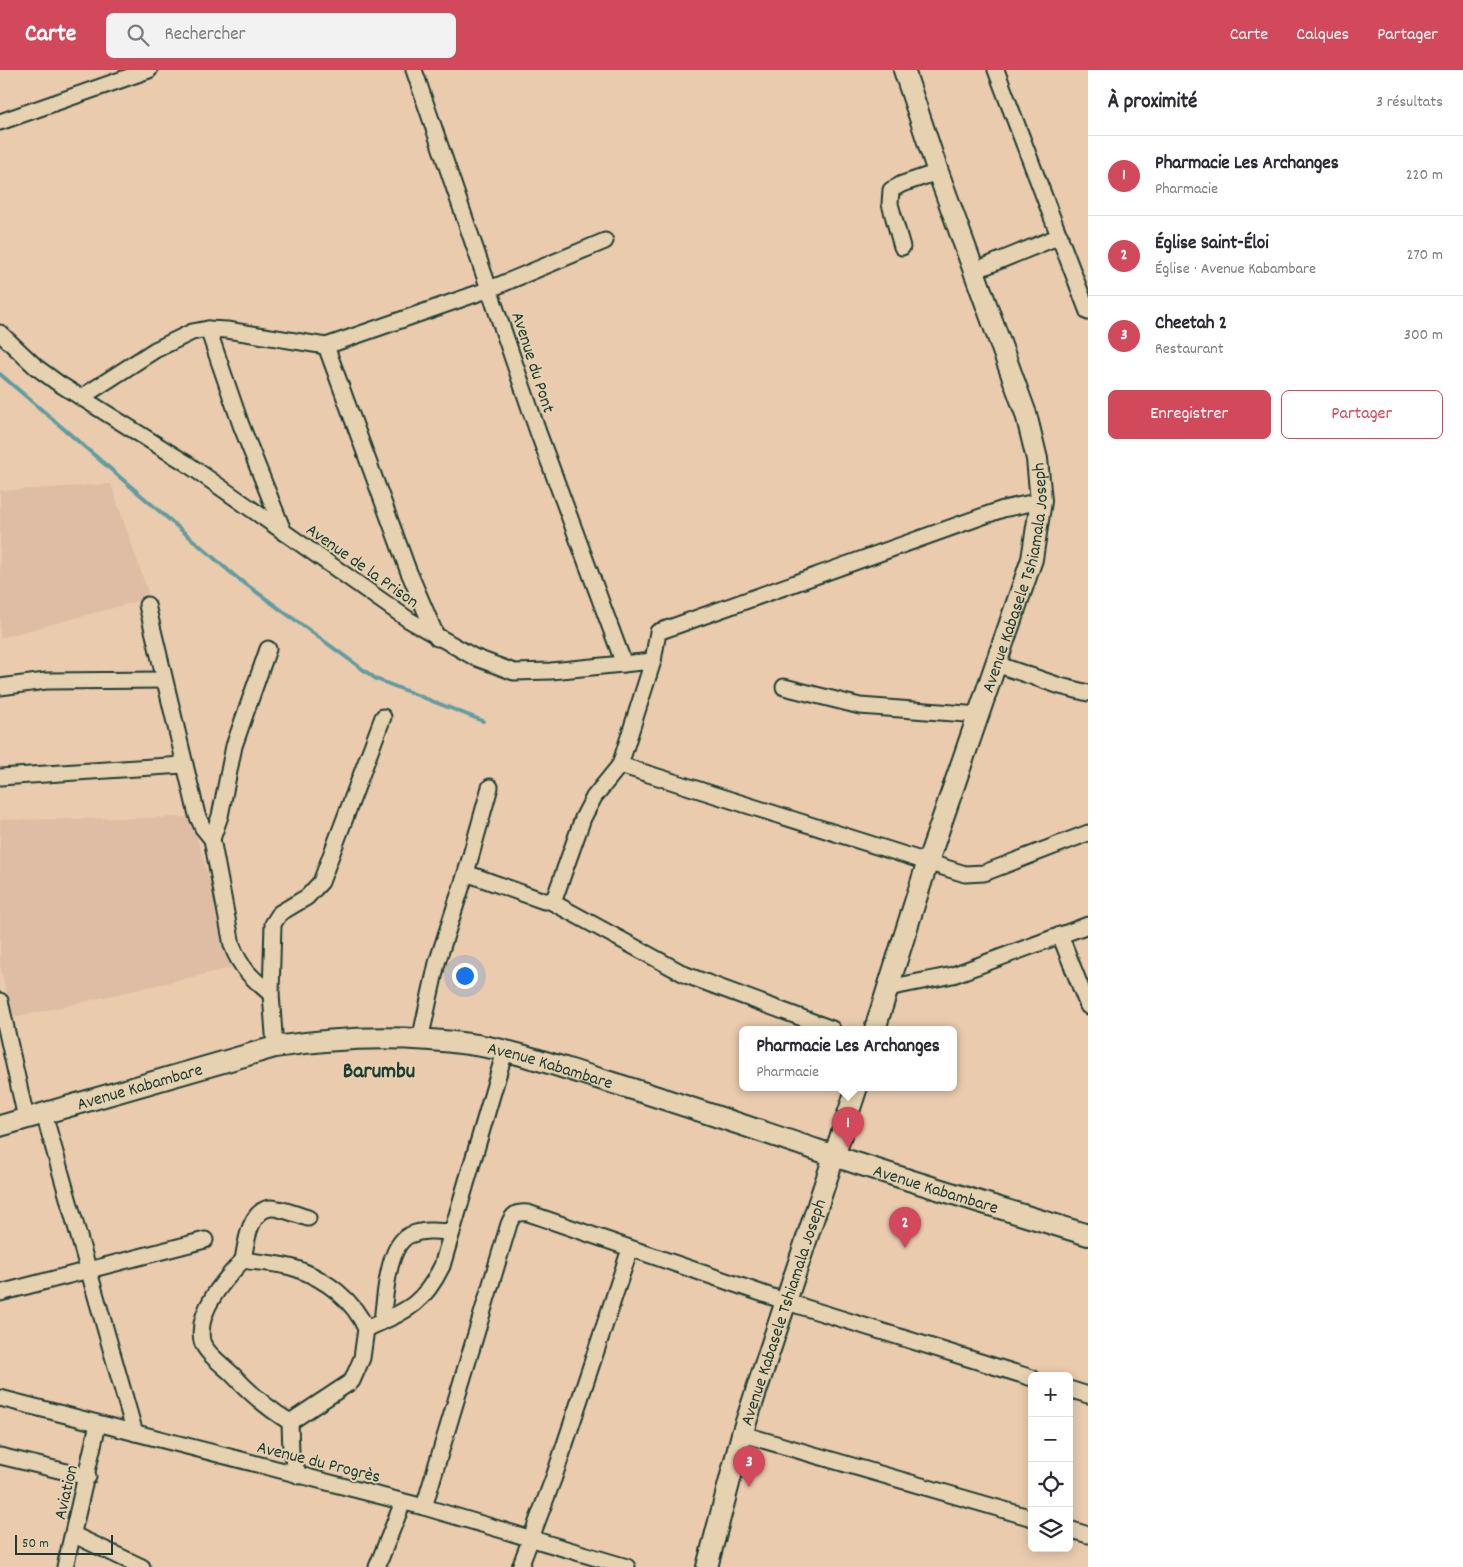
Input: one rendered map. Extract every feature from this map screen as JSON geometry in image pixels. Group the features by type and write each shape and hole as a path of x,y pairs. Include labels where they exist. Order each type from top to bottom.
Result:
{"main road":[{"name":"Avenue Kabasele Tshiamala Joseph","path":"876,1026 927,864 980,715 1032,559 1041,502 1037,459 1026,414 938,172 904,70"},
{"name":"Avenue Kabambare","path":"0,1126 275,1047 315,1041 354,1039 420,1040 469,1044 505,1051 657,1096 835,1156 1088,1235"},
{"name":"Avenue Kabasele Tshiamala Joseph","path":"706,1567 742,1434 856,1091"}],"street":[{"path":"0,122 149,70"},
{"name":"Avenue du Pont","path":"414,70 538,432 624,664"},
{"path":"996,70 1088,312"},
{"path":"902,247 890,204 891,190 902,184 938,172"},
{"path":"974,271 1060,236"},
{"path":"82,397 155,350 192,332 208,329 326,346 490,289 605,241"},
{"path":"208,329 241,425 284,533"},
{"name":"Avenue de la Prison","path":"0,333 36,367 58,383 186,463 437,638 474,657 514,672 653,661"},
{"path":"326,346 408,570 437,638"},
{"path":"550,901 555,897 583,818 594,797 620,764 653,661 658,632 1003,510 1041,502"},
{"path":"147,605 196,815 203,828 212,838"},
{"path":"268,649 234,746 220,816 212,838 232,945 238,962 247,974 271,994"},
{"path":"996,664 1060,686 1088,693"},
{"path":"0,688 46,682 164,680"},
{"path":"784,687 860,706 980,715"},
{"path":"275,1047 271,994 273,924 280,912 307,897 321,882 383,716"},
{"path":"620,764 927,864 965,874 984,872 1088,833"},
{"path":"0,777 183,765"},
{"path":"420,1040 437,963 466,873 490,787"},
{"path":"466,873 544,901 550,901 686,976 824,1026"},
{"path":"888,988 952,976 1088,925"},
{"path":"1060,935 1088,1006"},
{"path":"0,1001 35,1116 87,1272 135,1433"},
{"path":"366,1328 414,1306 433,1285 442,1266 505,1051"},
{"path":"290,1422 273,1412 244,1387 208,1350 202,1342 203,1326 213,1294 243,1260 253,1222 260,1212 271,1208 308,1218"},
{"path":"424,1508 512,1217 519,1212 528,1213 787,1302 1028,1377"},
{"path":"382,1321 389,1269 397,1247 407,1235 427,1230 452,1232"},
{"path":"0,1293 205,1240"},
{"path":"520,1567 532,1540 630,1249"},
{"path":"243,1260 296,1268 326,1284 342,1294 366,1328 362,1358 352,1381 290,1422"},
{"path":"1073,1390 1088,1395"},
{"name":"Avenue du Progrès","path":"0,1398 403,1502 627,1567"},
{"path":"290,1422 292,1453 299,1476"},
{"name":"Aviation","path":"65,1567 88,1477 98,1424"},
{"path":"742,1434 1028,1517"},
{"path":"0,1456 88,1477"},
{"path":"377,1567 403,1502"},
{"path":"1073,1530 1088,1535"},
{"path":"74,1535 142,1567"}],"shaded area":[{"path":"111,484 150,598 0,638 0,491"},
{"path":"191,817 235,967 13,1018 0,966 0,820"}],"waterway":[{"path":"0,374 236,577 376,679 483,721"}],"place":[{"name":"Pharmacie Les Archanges","path":"848,1148"},
{"name":"Église Saint-Éloi","path":"905,1248"},
{"name":"Cheetah 2","path":"749,1487"}],"district":[{"name":"Barumbu","path":"379,1069"}]}
